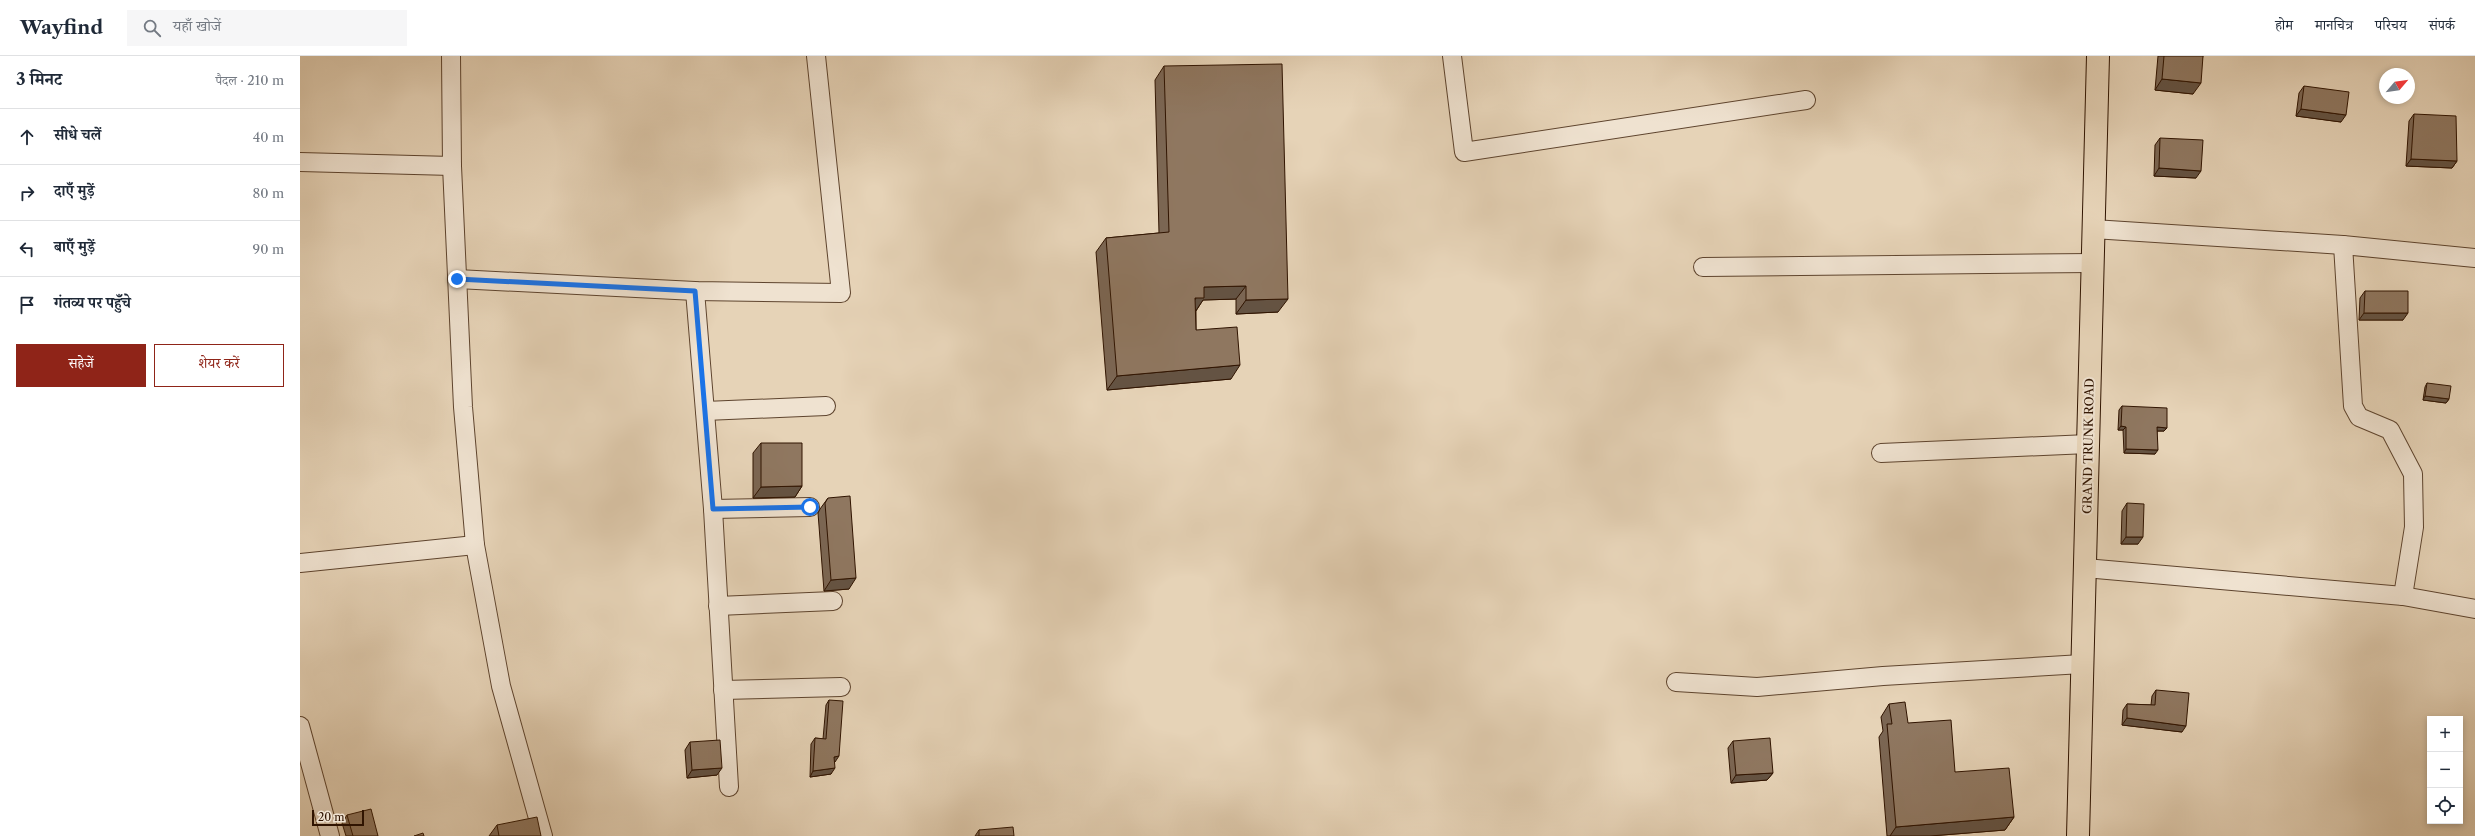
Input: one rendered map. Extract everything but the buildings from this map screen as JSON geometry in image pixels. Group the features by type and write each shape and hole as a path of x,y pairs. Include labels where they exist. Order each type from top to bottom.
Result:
{"highway":[{"name":"GRAND TRUNK ROAD","path":"2078,836 2098,56"}],"street":[{"path":"451,56 452,166 463,407 475,545 502,686 543,836"},
{"path":"457,279 695,291 841,293 816,56"},
{"path":"1452,56 1464,152 1806,100"},
{"path":"300,162 452,166"},
{"path":"2093,229 2343,245 2475,258"},
{"path":"2343,245 2353,406 2359,417 2390,430 2413,474 2414,527 2403,596"},
{"path":"1703,267 2092,263"},
{"path":"695,291 713,509 729,787"},
{"path":"705,411 826,406"},
{"path":"1881,452 2088,444"},
{"path":"713,509 810,507"},
{"path":"300,562 475,545"},
{"path":"2085,568 2403,596 2475,609"},
{"path":"718,606 833,601"},
{"path":"1676,682 1757,687 1883,676 2082,664"},
{"path":"723,690 841,687"},
{"path":"300,726 330,836"}],"route":[{"path":"457,279 695,291 713,509 810,507"}]}
